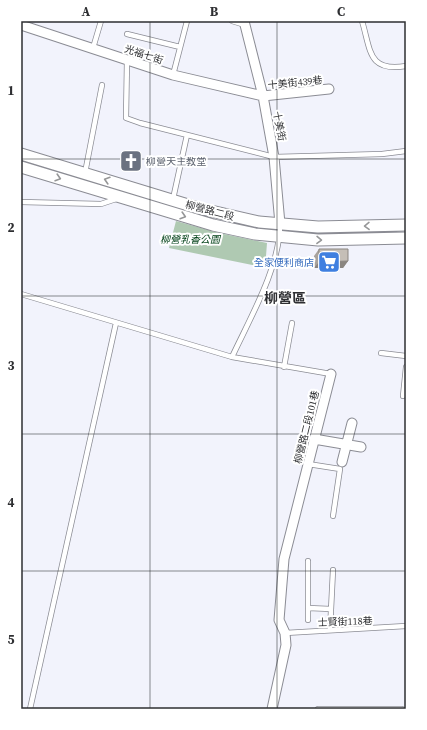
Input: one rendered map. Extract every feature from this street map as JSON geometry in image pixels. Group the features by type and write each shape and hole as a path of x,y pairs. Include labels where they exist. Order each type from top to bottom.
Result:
{"street":[{"name":"十美街","path":"245,23 263,96 274,157 280,224"},
{"name":"光福七街","path":"21,25 173,75 263,96"},
{"name":"十美街439巷","path":"263,96 329,89"},
{"name":"柳營路二段","path":"21,154 215,212 280,224 318,227 406,224"},
{"name":"柳營路二段","path":"21,167 213,225 280,238 318,240 406,238"},
{"name":"柳營路二段101巷","path":"272,709 286,645 285,633 278,620 284,558 331,374"},
{"path":"342,462 352,423"},
{"path":"314,439 361,447"}],"lane":[{"path":"93,48 101,21"},
{"path":"173,75 187,21"},
{"path":"232,21 245,23"},
{"path":"362,21 373,58 380,64 391,68 406,66"},
{"path":"127,34 180,47"},
{"path":"127,60 126,118 163,129 274,157 406,152"},
{"path":"85,173 102,85"},
{"path":"173,199 187,135"},
{"path":"21,202 102,204 121,197 125,185"},
{"name":"十美街","path":"280,224 280,238"},
{"path":"232,357 268,279 280,238"},
{"name":"柳營路二段101巷","path":"21,294 232,357 331,374"},
{"path":"30,709 116,323"},
{"path":"284,366 292,323"},
{"path":"381,353 406,356"},
{"path":"403,396 406,367"},
{"path":"308,464 340,469 333,516"},
{"path":"308,560 308,620"},
{"path":"330,630 333,570"},
{"path":"308,608 331,609"},
{"name":"士賢街118巷","path":"285,633 406,626"},
{"path":"318,709 402,709"}],"green space":[{"name":"柳營乳香公園","path":"176,221 219,233 267,243 266,256 262,267 169,248"}],"building":[{"path":"319,249 348,249 348,261 319,262"}],"place":[{"name":"柳營天主教堂","path":"131,161"},
{"name":"全家便利商店","path":"329,262"}],"district":[{"name":"柳營區","path":"285,298"}]}
